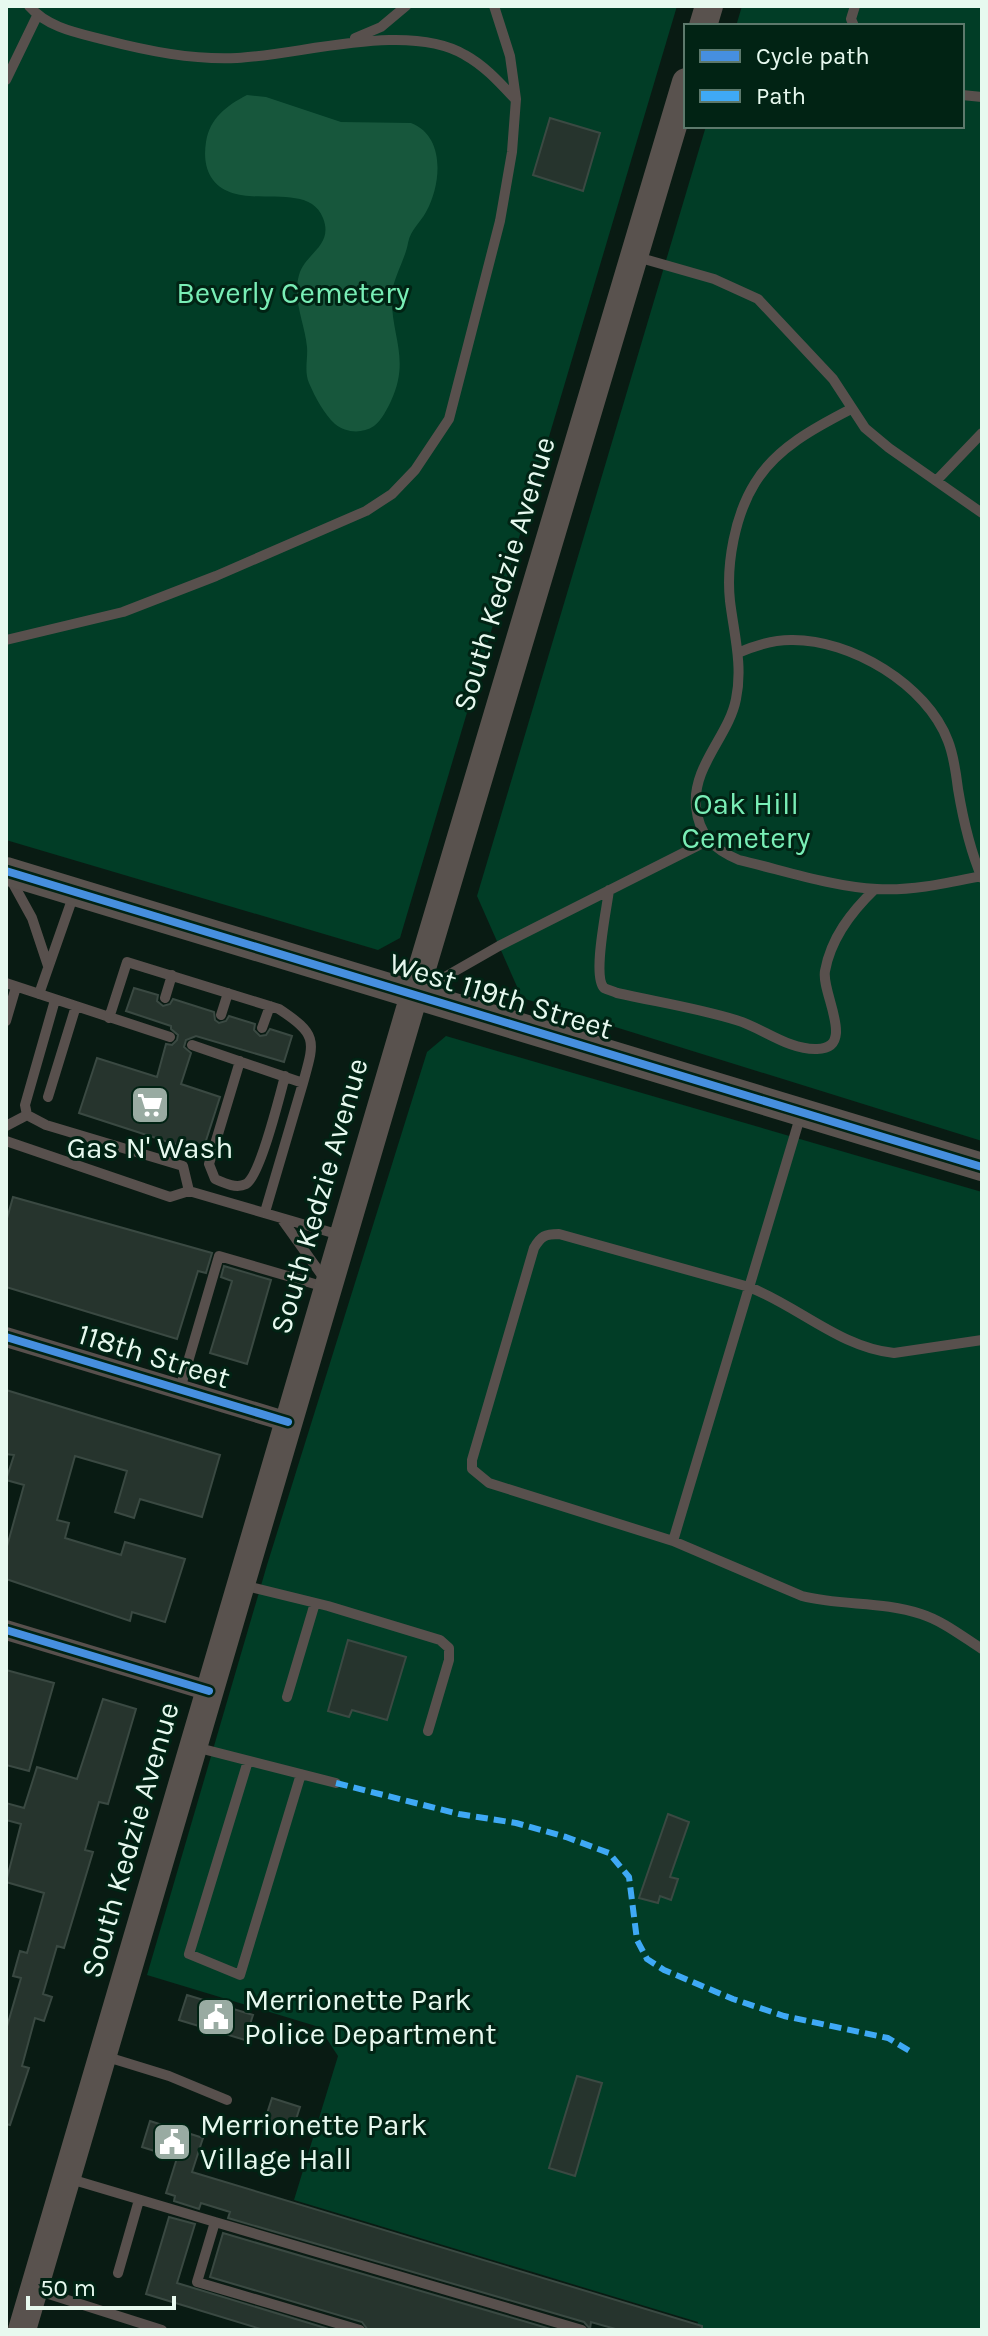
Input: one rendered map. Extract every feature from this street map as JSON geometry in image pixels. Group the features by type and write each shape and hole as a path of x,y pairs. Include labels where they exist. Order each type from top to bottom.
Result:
{"main road":[{"name":"South Kedzie Avenue","path":"22,2330 684,89"},
{"name":"West 119th Street","path":"6,871 982,1167"}],"street":[{"name":"118th Street","path":"6,1337 288,1422"},
{"path":"6,1630 209,1691"}],"lane":[{"path":"29,6 37,16 75,32 140,49 188,56 236,58 345,42 426,42 464,54 489,71 516,99"},
{"path":"345,42 381,27 406,6"},
{"path":"6,640 123,612 330,529 392,494 415,470 449,419 500,221 512,152 516,99 510,56 494,6"},
{"path":"6,80 37,16"},
{"path":"634,256 714,279 758,299 833,379 865,428 982,513"},
{"path":"738,653 762,643 792,640 818,642 872,662 897,677 935,717 948,740 964,819 982,877 943,884 875,889 739,860 722,853 707,841 698,824 695,802 699,781 733,711 737,696 738,653 730,598 730,566 743,509 755,482 781,453 804,435 851,409"},
{"path":"937,480 982,433"},
{"path":"6,634 19,637"},
{"path":"414,995 499,946 707,841"},
{"path":"6,871 32,918 48,968"},
{"path":"609,890 599,977 604,987 617,993 740,1021 790,1044 819,1049 828,1047 835,1038 838,1026 824,975 830,949 857,906 875,889"},
{"path":"39,994 75,893"},
{"path":"109,1018 127,962 270,1006 299,1022 309,1034 313,1047 265,1212"},
{"path":"165,998 172,975"},
{"path":"6,1021 11,985 109,1018 155,1028 170,1037"},
{"path":"221,1015 228,993"},
{"path":"27,1115 25,1105 55,1000"},
{"path":"48,1097 76,1006"},
{"path":"262,1028 270,1006"},
{"path":"192,1045 211,1045 303,1083"},
{"path":"248,1060 209,1164 215,1179 234,1186 245,1185 252,1178 260,1162 285,1076"},
{"path":"673,1541 802,1112"},
{"path":"6,1126 27,1115"},
{"path":"27,1115 46,1125 183,1166 189,1191"},
{"path":"6,1141 170,1197 189,1191 343,1236"},
{"path":"281,1218 328,1286"},
{"path":"982,1340 894,1353 880,1352 847,1339 749,1287 559,1234 547,1234 539,1238 534,1248 472,1460 472,1469 489,1483 673,1541 802,1596 824,1602 906,1610 924,1615 982,1649"},
{"path":"180,1389 219,1256 328,1286"},
{"path":"240,1585 315,1603 440,1640 449,1648 449,1660 428,1731"},
{"path":"287,1697 315,1603"},
{"path":"193,1747 336,1783"},
{"path":"248,1761 189,1954 240,1975 301,1774"},
{"path":"102,2056 169,2076 227,2100"},
{"path":"66,2178 548,2325 582,2330"},
{"path":"118,2273 139,2200"},
{"path":"215,2222 197,2282 360,2330"},
{"path":"34,2289 162,2330"}],"green space":[{"name":"Beverly Cemetery","path":"6,6 677,6 400,938 378,950 6,840"},
{"name":"Oak Hill Cemetery","path":"742,6 982,6 982,1141 522,998 477,896 705,128 964,128 964,24 737,24"},
{"path":"446,1036 982,1192 982,2330 696,2330 698,2322 294,2200 338,2056 319,2027 147,1975 267,1565 427,1052"}],"shaded area":[{"path":"247,95 266,97 341,122 411,123 422,129 435,149 435,188 426,212 411,234 392,294 400,359 397,386 384,414 369,429 349,431 335,424 320,405 306,370 307,347 297,284 302,267 325,236 323,218 315,206 302,200 236,194 222,188 207,169 205,147 211,126 226,108"}],"building":[{"path":"550,118 600,133 583,191 533,175"},
{"path":"134,988 158,995 157,1001 163,1006 173,999 214,1012 215,1020 219,1023 229,1016 255,1024 254,1030 260,1036 266,1035 270,1029 292,1036 284,1062 196,1036 186,1040 184,1047 191,1053 181,1084 220,1097 202,1153 79,1113 97,1058 157,1077 166,1044 172,1045 177,1040 178,1035 171,1026 126,1011"},
{"path":"13,1197 212,1253 206,1273 198,1271 177,1339 6,1287 6,1222"},
{"path":"224,1266 271,1280 247,1364 210,1353 232,1281 221,1277"},
{"path":"6,1390 220,1455 202,1517 140,1499 134,1518 115,1512 127,1471 75,1456 57,1520 69,1523 65,1538 121,1555 125,1542 185,1559 165,1622 132,1612 130,1621 6,1579 6,1550 24,1485 6,1480 14,1455 6,1454"},
{"path":"348,1640 406,1657 387,1720 352,1710 349,1717 328,1711"},
{"path":"6,1670 54,1683 29,1771 6,1765"},
{"path":"103,1699 136,1709 108,1804 99,1802 85,1850 93,1852 64,1948 57,1946 43,1994 52,1997 44,2021 35,2018 22,2066 29,2068 10,2125 6,2124 6,2030 21,1978 13,1976 20,1951 27,1953 44,1893 6,1882 21,1824 6,1820 6,1803 24,1808 37,1767 77,1779"},
{"path":"668,1814 689,1822 670,1877 678,1879 671,1900 660,1896 658,1903 639,1898"},
{"name":"Merrionette Park Police Department","path":"187,1995 253,2015 245,2040 179,2020"},
{"path":"577,2076 602,2083 575,2176 549,2168"},
{"path":"272,2098 300,2107 291,2135 263,2126"},
{"path":"150,2121 203,2138 192,2172 702,2326 702,2330 619,2330 591,2322 590,2329 584,2322 228,2218 230,2212 201,2203 199,2209 174,2201 175,2196 166,2193 177,2158 142,2147"},
{"path":"169,2217 195,2224 177,2283 332,2330 264,2330 146,2294"},
{"path":"223,2233 554,2330 368,2330 362,2322 210,2277"}],"marked path":[{"path":"336,1783 459,1814 516,1823 609,1853 629,1877 637,1940 647,1959 664,1970 733,1999 784,2016 888,2038 913,2053"}],"cycle path":[{"path":"6,871 982,1167"},
{"path":"6,1337 288,1422"},
{"path":"6,1630 209,1691"}],"place":[{"name":"Gas N' Wash","path":"150,1105"},
{"name":"Merrionette Park Police Department","path":"216,2017"},
{"name":"Merrionette Park Village Hall","path":"172,2142"}]}
